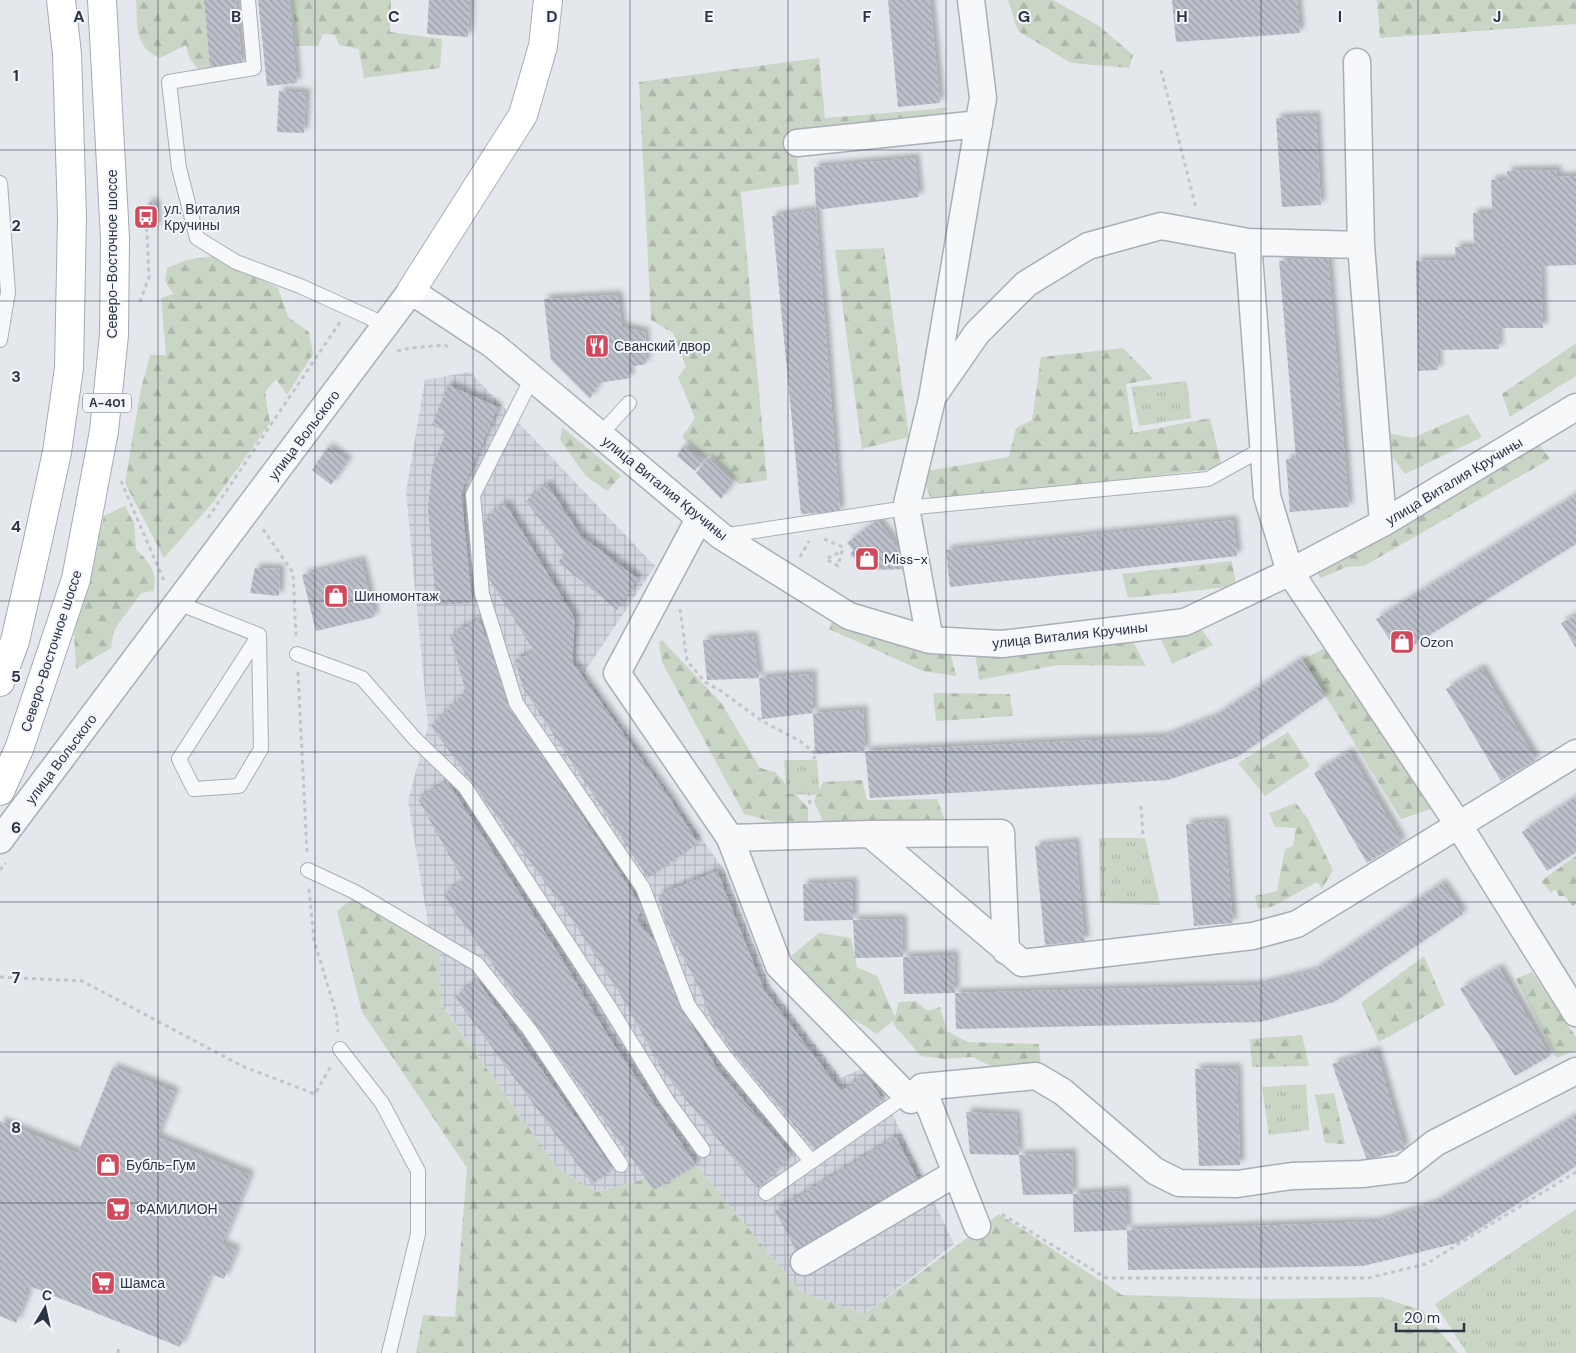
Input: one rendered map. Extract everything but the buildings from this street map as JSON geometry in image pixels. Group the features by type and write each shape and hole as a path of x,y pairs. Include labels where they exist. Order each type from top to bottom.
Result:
{"main road":[{"name":"А-401","path":"0,682 15,640 40,531 56,452 68,368 72,217 67,54 62,0"},
{"name":"Северо-Восточное шоссе","path":"0,791 19,749 76,579 104,431 114,334 115,238 102,0"},
{"name":"улица Вольского","path":"411,291 523,115 544,46 548,0"}],"street":[{"path":"930,640 906,508 932,399 983,98 971,0"},
{"path":"1357,62 1361,245 1383,524"},
{"path":"797,143 979,124"},
{"path":"932,399 977,333 1026,284 1088,246 1161,226 1248,242 1361,245"},
{"path":"1248,242 1268,496 1290,572 1458,824 1576,1013"},
{"name":"улица Вольского","path":"5,848 178,604 249,508 386,342 411,291"},
{"name":"улица Виталия Кручины","path":"411,291 494,345 721,536 849,616 930,640 1002,644 1185,622 1290,572 1383,524 1576,408"},
{"path":"699,519 616,673 730,838 779,966 914,1091 956,1173 977,1226"},
{"path":"870,834 1022,962 1253,936 1297,924 1576,753"},
{"path":"730,838 1001,833 1006,950"},
{"path":"914,1091 1036,1076 1063,1092 1155,1171 1179,1183 1236,1184 1292,1176 1362,1174 1402,1169 1435,1143 1576,1070"},
{"path":"804,1262 956,1173"}],"lane":[{"path":"248,0 254,68 169,82 179,168 197,238 236,262 300,286 386,342"},
{"path":"0,183 8,292 0,340"},
{"path":"532,378 473,495 482,594 516,703 643,888 688,1006 726,1058 811,1162"},
{"path":"600,435 629,403"},
{"path":"721,536 906,508 1208,479 1264,448"},
{"path":"178,604 259,635"},
{"path":"259,635 261,749 240,786 194,789 179,759 259,635"},
{"path":"297,654 362,678 415,739 465,786 608,1005 666,1099 703,1150"},
{"path":"308,870 355,892 478,964 529,1029 621,1165"},
{"path":"340,1049 382,1103 418,1171 418,1234 389,1353"},
{"path":"766,1192 914,1091"}],"path":[{"path":"1161,70 1197,212"},
{"path":"138,308 149,277 146,217"},
{"path":"203,525 341,320 386,342 411,348 444,345 453,349"},
{"path":"120,478 165,583 170,575"},
{"path":"0,977 82,982 242,1066 314,1094 340,1049 336,1013 314,940 308,870 294,573 249,508"},
{"path":"820,538 843,547 840,552 838,566 826,559 840,552"},
{"path":"680,610 687,661 705,682 721,691 762,721 800,741 818,755 810,762"},
{"path":"809,792 810,804"},
{"path":"1141,806 1143,836"},
{"path":"0,870 5,848"},
{"path":"1002,1214 1106,1278 1368,1278 1426,1264 1576,1172"},
{"path":"118,1353 120,1347"}],"shaded area":[{"path":"470,372 655,566 584,673 724,870 770,986 841,1078 869,1065 954,1244 865,1314 801,1292 696,1165 597,1192 558,1169 441,1003 408,801 428,726 406,492 425,380"}],"green space":[{"path":"136,0 204,0 210,68 198,69 189,57 186,45 160,58 151,53 141,41 139,34"},
{"path":"292,0 391,0 390,32 442,39 440,68 364,78 359,49 339,45 335,35 323,34 318,46 297,46"},
{"path":"1008,0 1053,0 1099,26 1133,55 1129,68 1071,63 1018,31"},
{"path":"1377,0 1576,0 1576,24 1380,38"},
{"path":"819,58 825,118 947,108 928,134 796,148 799,184 741,192 767,480 739,484 711,455 705,458 682,437 695,418 678,377 686,367 673,333 651,320 639,82"},
{"path":"884,248 909,437 862,449 835,250"},
{"path":"214,256 278,288 288,317 309,332 313,354 287,395 276,379 265,392 270,423 214,501 164,558 125,483 141,389 150,355 166,355 161,298 173,294 165,281 167,268 187,260"},
{"path":"1576,343 1576,376 1510,417 1502,394"},
{"path":"1123,348 1153,379 1126,384 1133,433 1210,418 1222,468 932,502 921,472 1009,457 1016,428 1032,420 1041,357"},
{"path":"1187,381 1191,418 1139,426 1131,387"},
{"path":"1468,414 1482,437 1405,474 1391,455 1389,433 1412,438"},
{"path":"562,427 621,476 607,491 586,476 560,440"},
{"path":"1534,438 1550,459 1364,566 1346,567 1321,578 1312,567"},
{"path":"125,506 134,523 136,549 145,558 155,579 153,591 141,593 114,630 111,648 76,669 74,631 104,516"},
{"path":"1232,561 1236,586 1128,598 1122,574"},
{"path":"834,615 950,651 956,676 923,671 829,629"},
{"path":"1196,621 1213,645 1172,664 1160,637"},
{"path":"1131,638 1146,666 1058,665 979,680 975,651"},
{"path":"662,640 722,704 760,768 775,772 808,808 808,831 744,814 662,662 659,643"},
{"path":"1331,645 1348,676 1350,690 1422,779 1431,809 1401,819 1303,659"},
{"path":"933,693 1010,694 1013,716 936,721"},
{"path":"1288,732 1310,766 1265,796 1238,763"},
{"path":"784,760 817,760 820,795 787,794"},
{"path":"862,780 867,800 937,799 945,821 857,820 854,828 824,824 814,801 823,782"},
{"path":"1296,803 1308,819 1333,870 1322,889 1317,882 1274,906 1258,909 1255,896 1277,891 1285,849 1293,846 1296,828 1275,827 1269,813"},
{"path":"1099,838 1145,838 1160,905 1100,903"},
{"path":"1576,856 1576,904 1572,906 1565,896 1559,896 1555,889 1551,893 1541,881"},
{"path":"355,897 439,946 441,1004 558,1169 597,1192 696,1165 801,1292 865,1314 999,1214 1122,1295 1264,1299 1381,1297 1423,1311 1458,1353 416,1353 423,1315 455,1317 467,1168 362,1012 337,911"},
{"path":"819,933 851,938 857,967 877,976 895,1017 899,1002 916,1001 927,1011 940,1007 947,1031 968,1042 1039,1044 1041,1067 1006,1074 973,1057 944,1059 921,1056 893,1024 894,1020 877,1034 855,1020 836,1018 791,956"},
{"path":"1424,956 1445,1005 1379,1042 1361,1003"},
{"path":"1532,972 1576,1037 1576,1050 1557,1058 1516,979"},
{"path":"1302,1035 1309,1066 1252,1067 1250,1039"},
{"path":"1306,1084 1309,1130 1269,1135 1262,1087"},
{"path":"1334,1093 1345,1144 1325,1143 1315,1095"},
{"path":"1576,1209 1576,1353 1467,1353 1435,1304"}],"place":[{"name":"ул. Виталия Кручины","path":"146,217"},
{"name":"Сванский двор","path":"597,346"},
{"name":"Miss-x","path":"867,559"},
{"name":"Шиномонтаж","path":"336,596"},
{"name":"Ozon","path":"1402,642"},
{"name":"Бубль-Гум","path":"108,1165"},
{"name":"ФАМИЛИОН","path":"118,1209"},
{"name":"Шамса","path":"103,1283"}]}
